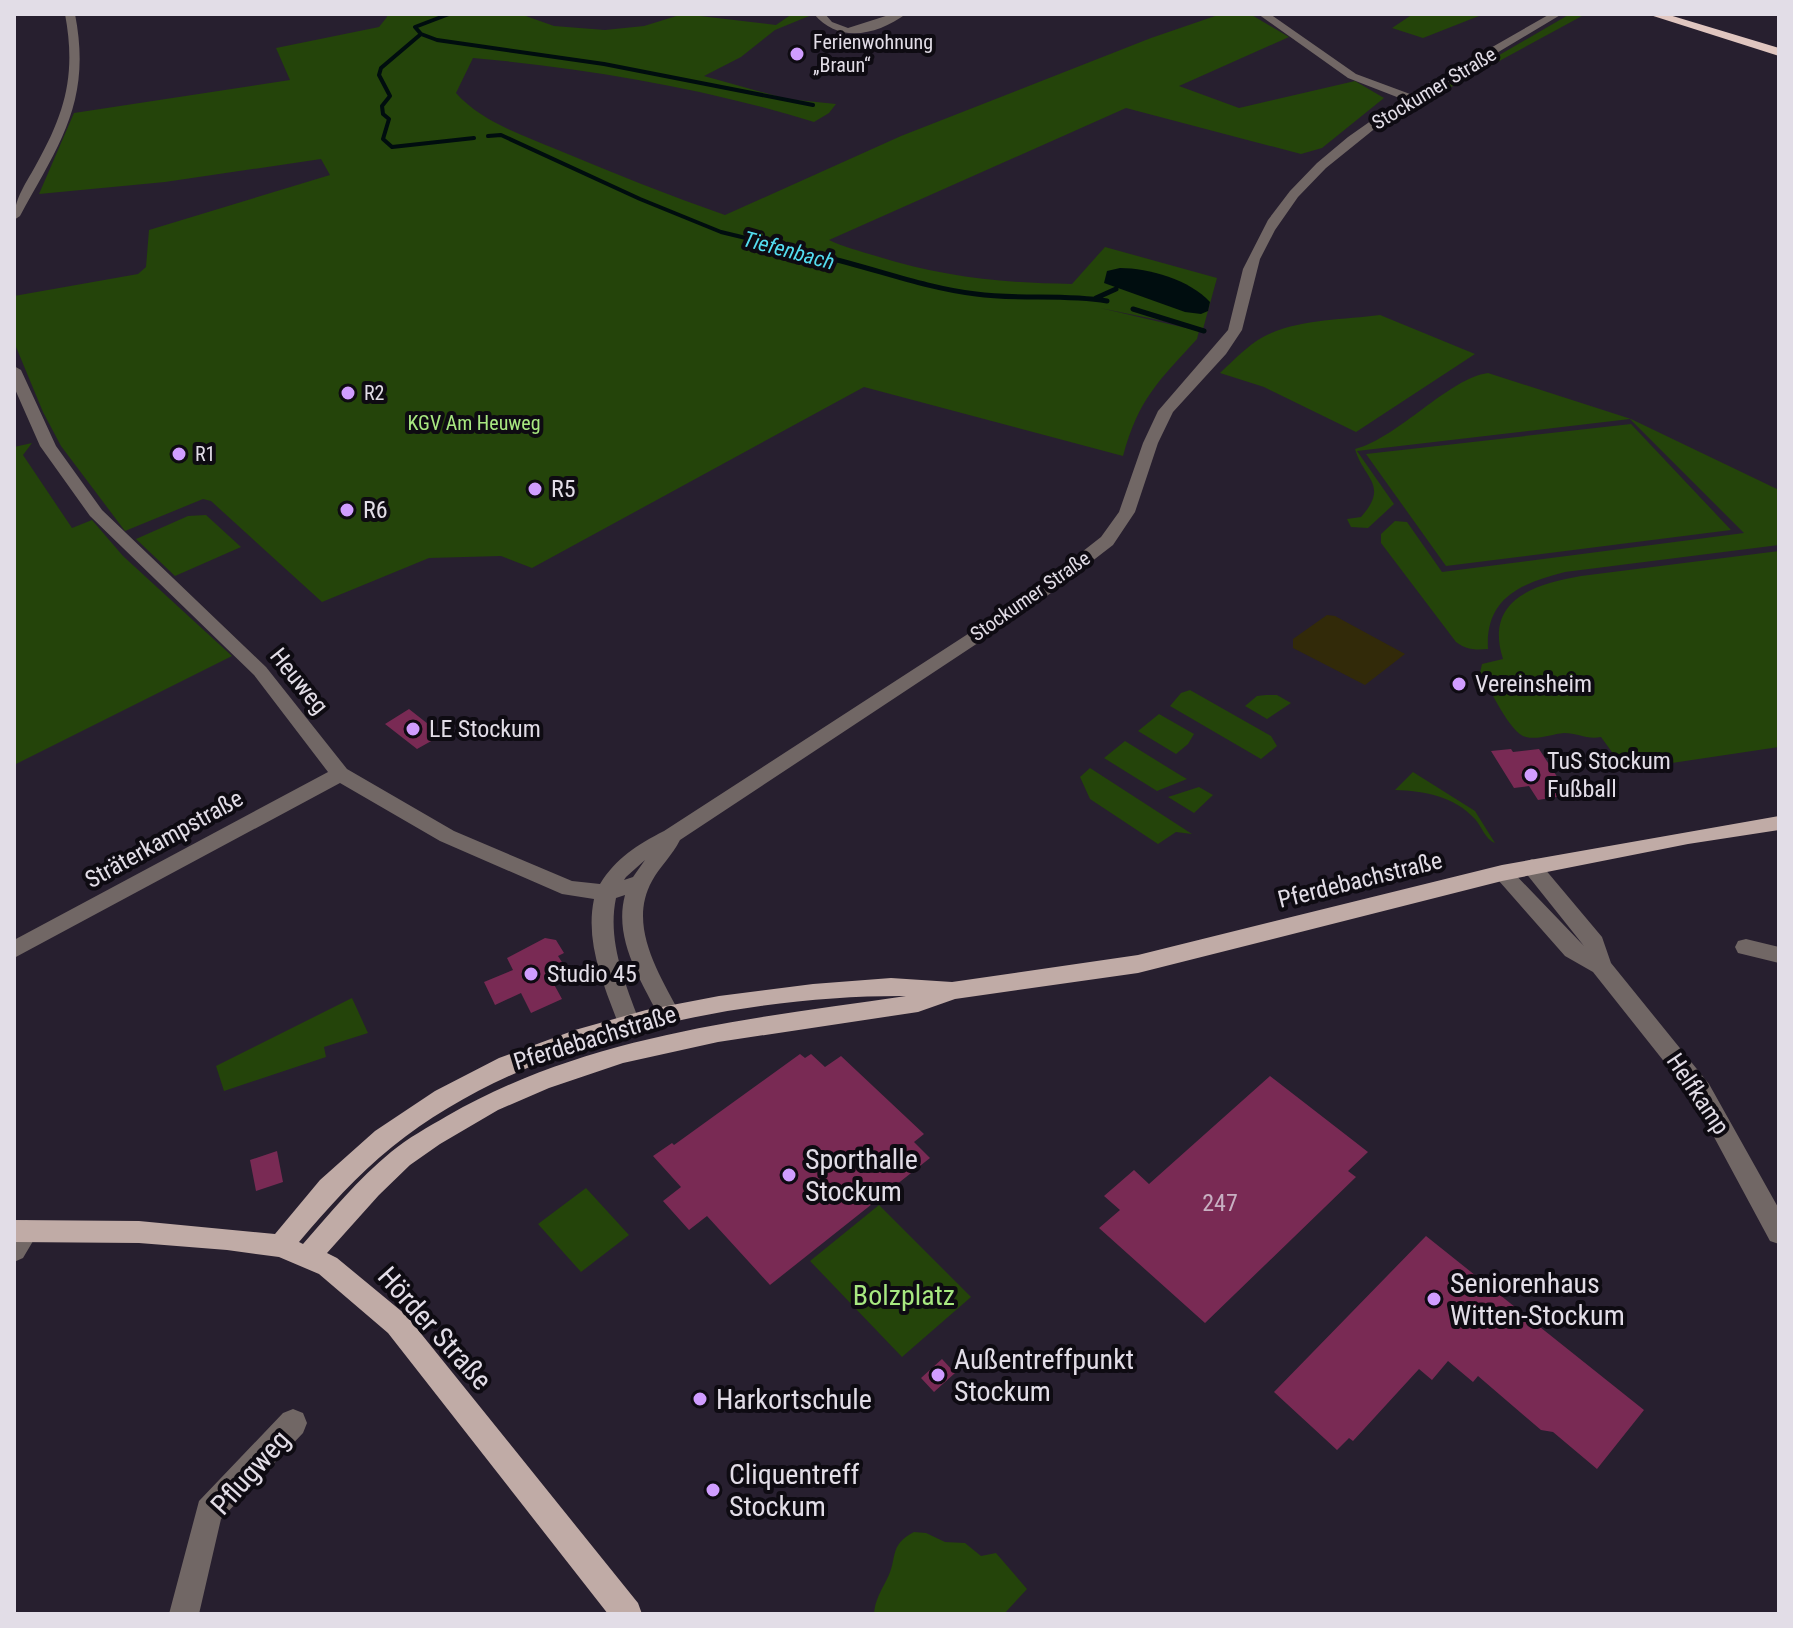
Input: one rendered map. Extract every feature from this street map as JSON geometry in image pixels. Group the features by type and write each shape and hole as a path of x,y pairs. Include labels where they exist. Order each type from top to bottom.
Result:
{"highway":[{"path":"1653,14 1779,52"},
{"path":"1697,14 1779,39"}],"main road":[{"name":"Pferdebachstraße","path":"308,1256 352,1206 401,1158 474,1112 542,1080 660,1044 918,1003 954,990 1138,964 1502,873 1779,823"},
{"name":"Pferdebachstraße","path":"280,1246 310,1206 400,1125 439,1099 510,1063 570,1040 629,1023 743,1000 916,985 954,990"},
{"path":"629,1023 660,1044 669,1014"},
{"name":"Hörder Straße","path":"18,1237 139,1232 280,1246 308,1256 343,1276 397,1324 627,1614"}],"street":[{"path":"14,216 54,142 75,88 79,53 70,14"},
{"path":"819,14 833,28 854,32 901,14"},
{"path":"1263,14 1352,76 1412,99"},
{"name":"Stockumer Straße","path":"605,893 626,862 652,844 671,836 1006,616 1077,567 1109,539 1136,491 1155,427 1178,392 1235,330 1251,268 1277,216 1331,158 1412,99 1557,14"},
{"name":"Heuweg","path":"14,370 48,446 96,513 260,671 340,774 447,836 569,888 605,893 640,883"},
{"name":"Sträterkampstraße","path":"14,950 340,774"},
{"name":"Stockumer Straße","path":"669,1014 634,938 632,905 640,883 668,848 671,836"},
{"name":"Helfkamp","path":"1532,867 1594,943 1601,966"},
{"name":"Helfkamp","path":"1502,873 1573,950 1601,966 1701,1091 1745,1166 1779,1233"},
{"path":"605,893 603,944 629,1023"},
{"path":"1746,947 1779,955"},
{"name":"Pflugweg","path":"184,1614 209,1511 293,1423"}],"green space":[{"name":"KGV Am Heuweg","path":"386,14 520,14 554,26 605,30 644,26 683,14 776,25 792,14 814,14 775,30 741,57 704,76 787,99 836,104 829,113 814,122 688,89 559,67 473,58 456,93 490,120 517,133 725,215 901,136 1151,38 1221,14 1250,14 1289,37 1179,86 1239,108 1355,81 1384,98 1322,148 1301,154 1126,108 829,240 925,269 996,280 1072,284 1105,247 1217,278 1203,329 1100,308 1199,331 1197,339 1143,405 1123,456 864,387 532,568 501,556 429,558 322,602 211,501 203,499 125,531 61,446 43,412 14,342 14,296 138,274 146,267 149,230 330,175 321,159 165,182 39,194 74,113 290,80 276,48 379,27"},
{"path":"1413,14 1484,14 1423,38 1392,28"},
{"path":"1570,14 1582,16 1431,98 1449,87 1446,86"},
{"path":"1380,315 1475,354 1356,432 1264,387 1220,373 1252,345 1276,331 1305,323"},
{"path":"1488,373 1631,419 1779,490 1779,545 1549,576 1521,587 1500,605 1489,631 1488,649 1471,649 1460,645 1381,543 1381,534 1395,521 1407,522 1442,572 1744,533 1630,419 1357,451 1394,504 1368,528 1351,527 1347,519 1361,517 1369,506 1374,489 1355,449 1388,433 1457,385"},
{"path":"1631,424 1731,530 1446,566 1366,454"},
{"path":"32,443 23,455 72,528 92,520 123,556 232,656 14,765 14,447"},
{"path":"206,515 241,547 175,576 136,539 188,516"},
{"path":"1779,551 1779,747 1625,770 1601,737 1564,733 1531,738 1520,734 1507,719 1480,673 1482,664 1503,659 1499,639 1501,622 1517,598 1531,590 1581,576"},
{"path":"1190,690 1271,736 1277,746 1261,759 1170,706 1181,693"},
{"path":"1277,695 1291,703 1267,719 1245,706 1257,696"},
{"path":"1159,714 1194,734 1176,754 1138,731"},
{"path":"1125,741 1187,779 1157,791 1104,758"},
{"path":"1090,768 1192,834 1176,832 1158,844 1090,799 1080,777"},
{"path":"1413,772 1475,811 1495,843 1486,836 1475,819 1458,805 1428,794 1395,790"},
{"path":"1199,787 1213,795 1194,813 1168,797"},
{"path":"352,998 368,1033 324,1047 326,1057 224,1091 216,1066"},
{"path":"586,1188 629,1235 581,1272 538,1224"},
{"name":"Bolzplatz","path":"879,1205 971,1297 902,1357 810,1261"},
{"path":"914,1532 926,1533 945,1542 965,1543 981,1556 996,1553 1027,1589 1004,1614 874,1614 897,1547"}],"sand":[{"path":"1327,615 1335,616 1405,654 1365,685 1293,648 1293,639"}],"shaded area":[{"path":"1120,268 1156,273 1192,287 1210,302 1208,311 1201,314 1185,312 1104,283 1107,271"}],"building":[{"name":"LE Stockum","path":"409,709 442,735 417,749 385,724"},
{"name":"TuS Stockum Fußball","path":"1511,749 1513,752 1539,749 1569,795 1538,800 1529,786 1514,788 1491,751"},
{"name":"Studio 45","path":"545,938 556,940 564,953 558,956 567,970 550,977 562,999 531,1013 521,993 495,1005 484,982 513,970 507,958"},
{"name":"Sporthalle Stockum","path":"800,1054 805,1058 811,1054 825,1067 841,1056 924,1134 914,1142 930,1158 770,1285 707,1216 689,1230 663,1201 681,1187 653,1156 672,1143 674,1145"},
{"path":"1270,1076 1368,1152 1348,1171 1356,1177 1205,1323 1099,1228 1120,1210 1104,1196 1134,1170 1149,1184"},
{"path":"277,1151 283,1182 256,1191 250,1160"},
{"name":"Seniorenhaus Witten-Stockum","path":"1426,1236 1644,1410 1597,1469 1553,1432 1541,1430 1478,1376 1473,1382 1448,1361 1432,1380 1419,1369 1353,1441 1349,1438 1337,1450 1274,1392"},
{"name":"Außentreffpunkt Stockum","path":"942,1359 955,1373 934,1392 921,1378"}],"waterway":[{"name":"Tiefenbach","path":"421,34 415,27 449,14"},
{"path":"421,34 437,40 604,64 813,105"},
{"name":"Tiefenbach","path":"421,34 381,68 379,75 390,96 382,106 383,114 389,119 383,139 392,147 474,138"},
{"name":"Tiefenbach","path":"488,136 501,135 640,199 721,232 827,258"},
{"name":"Tiefenbach","path":"827,258 833,259"},
{"name":"Tiefenbach","path":"827,258 957,291 992,296 1107,301"},
{"path":"1096,298 1116,289"},
{"name":"Tiefenbach","path":"1133,309 1204,331"}],"place":[{"name":"Ferienwohnung „Braun“","path":"797,54"},
{"name":"R2","path":"348,393"},
{"name":"R1","path":"179,454"},
{"name":"R5","path":"535,489"},
{"name":"R6","path":"347,510"},
{"name":"Vereinsheim","path":"1459,684"},
{"name":"LE Stockum","path":"413,729"},
{"name":"TuS Stockum Fußball","path":"1531,775"},
{"name":"Studio 45","path":"531,974"},
{"name":"Sporthalle Stockum","path":"789,1175"},
{"name":"Seniorenhaus Witten-Stockum","path":"1434,1299"},
{"name":"Außentreffpunkt Stockum","path":"938,1375"},
{"name":"Harkortschule","path":"700,1399"},
{"name":"Cliquentreff Stockum","path":"713,1490"}]}
